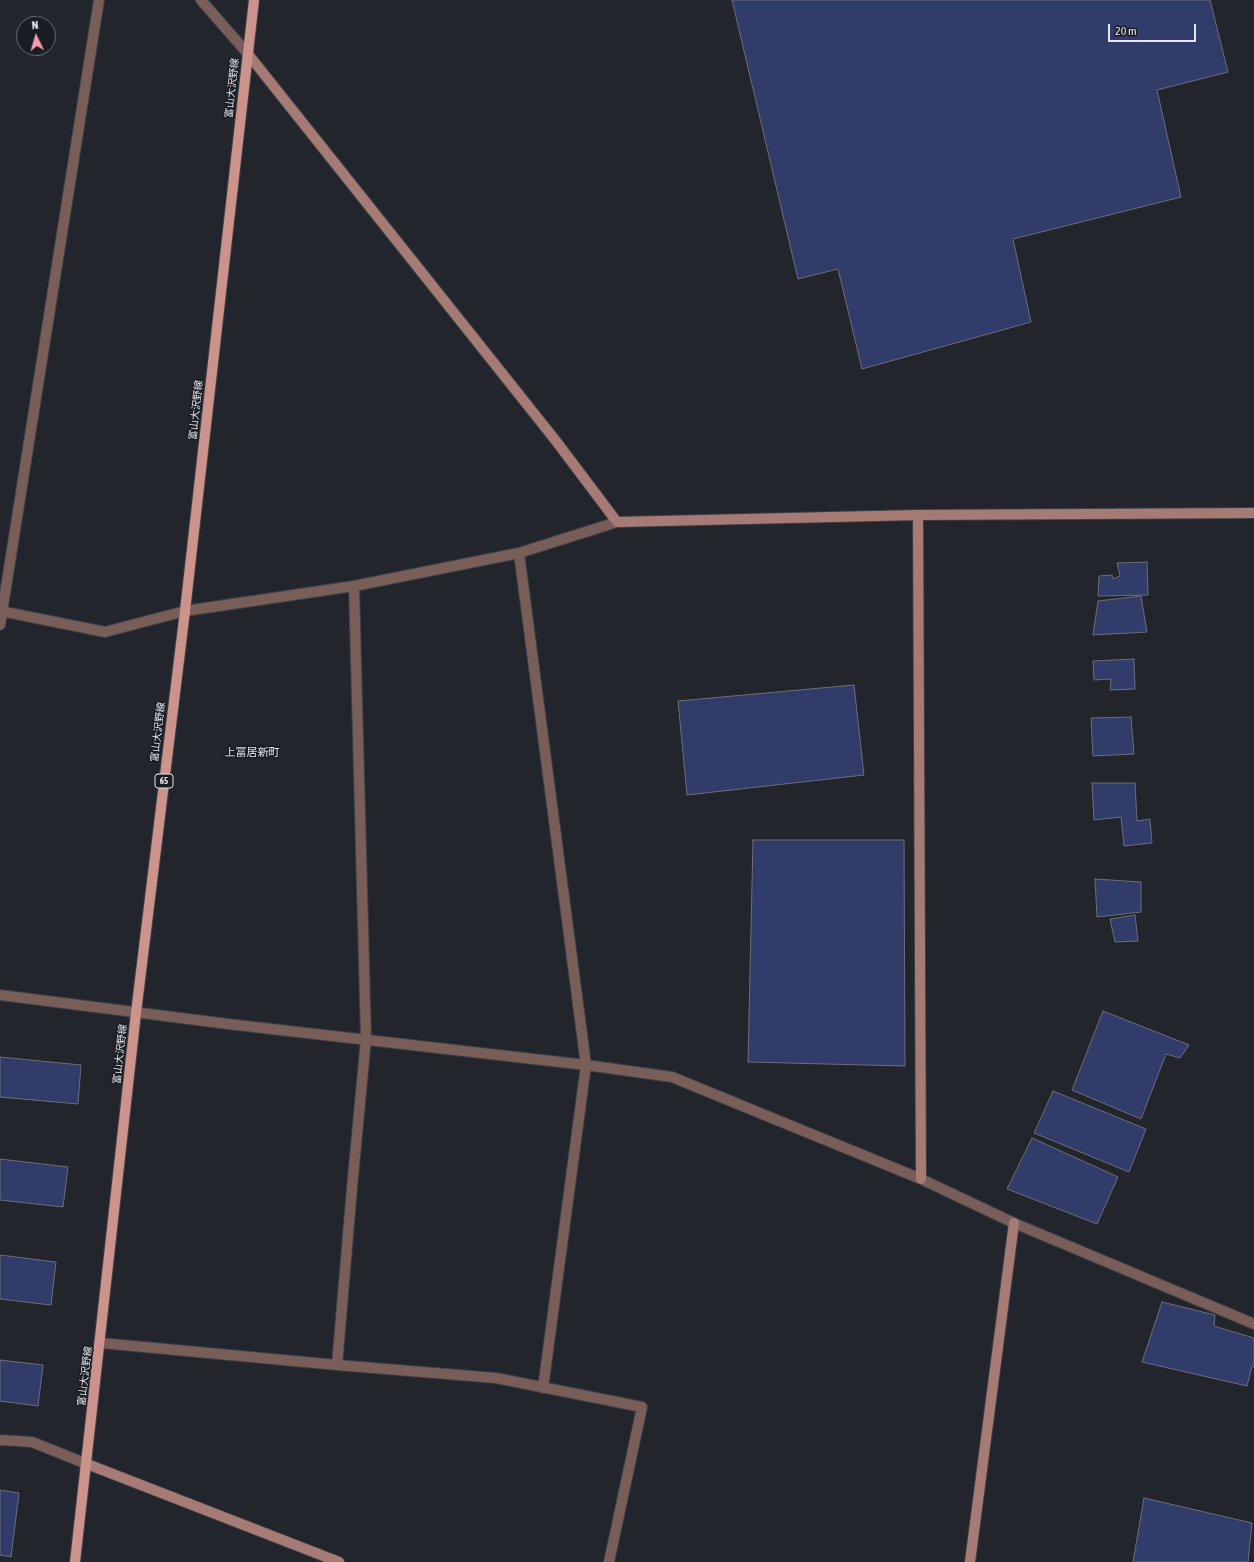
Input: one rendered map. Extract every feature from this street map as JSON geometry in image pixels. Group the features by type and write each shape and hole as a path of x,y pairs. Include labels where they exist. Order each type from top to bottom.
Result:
{"main road":[{"name":"富山大沢野線","path":"75,1562 136,1013 185,611 254,0"}],"street":[{"path":"0,625 1,611 100,0"},
{"path":"202,0 248,54 556,441 617,522"},
{"path":"1,611 105,632 185,611 354,586 519,554 617,522 918,515 1254,513"},
{"path":"918,515 921,1179"},
{"path":"519,554 586,1064 543,1388"},
{"path":"337,1365 366,1039 354,586"},
{"path":"0,995 136,1013 586,1064 672,1077 921,1179 1014,1223 1254,1324"},
{"path":"970,1562 1014,1223"},
{"path":"100,1343 496,1378 642,1408 609,1562"},
{"path":"0,1440 32,1442 339,1562"}],"building":[{"path":"732,0 1210,0 1228,72 1157,90 1181,197 1013,239 1031,322 862,369 838,269 798,279"},
{"path":"1147,562 1148,595 1098,596 1099,576 1112,575 1113,579 1120,576 1117,563"},
{"path":"1141,596 1147,632 1093,635 1098,601"},
{"path":"1134,659 1135,689 1110,690 1111,679 1094,680 1093,661"},
{"path":"854,685 864,775 687,795 678,701"},
{"path":"1131,717 1134,754 1093,756 1091,718"},
{"path":"1092,783 1135,783 1137,821 1150,819 1152,843 1124,846 1121,817 1094,820"},
{"path":"753,840 904,840 905,1066 748,1062"},
{"path":"1095,879 1141,882 1141,912 1097,917"},
{"path":"1135,915 1138,941 1115,942 1110,919"},
{"path":"1103,1011 1189,1045 1180,1058 1166,1054 1141,1119 1072,1090"},
{"path":"0,1057 81,1065 78,1104 0,1097"},
{"path":"1053,1091 1146,1129 1129,1172 1034,1133"},
{"path":"1032,1138 1118,1177 1097,1224 1007,1189"},
{"path":"0,1159 68,1167 63,1207 0,1200"},
{"path":"0,1255 56,1262 51,1305 0,1299"},
{"path":"1162,1302 1215,1315 1214,1326 1254,1338 1254,1367 1252,1366 1247,1386 1142,1362"},
{"path":"0,1360 43,1365 38,1406 0,1401"},
{"path":"0,1490 19,1493 11,1557 0,1555"},
{"path":"1144,1498 1252,1523 1248,1562 1133,1562"}],"district":[{"name":"上冨居新町","path":"252,753"}]}
